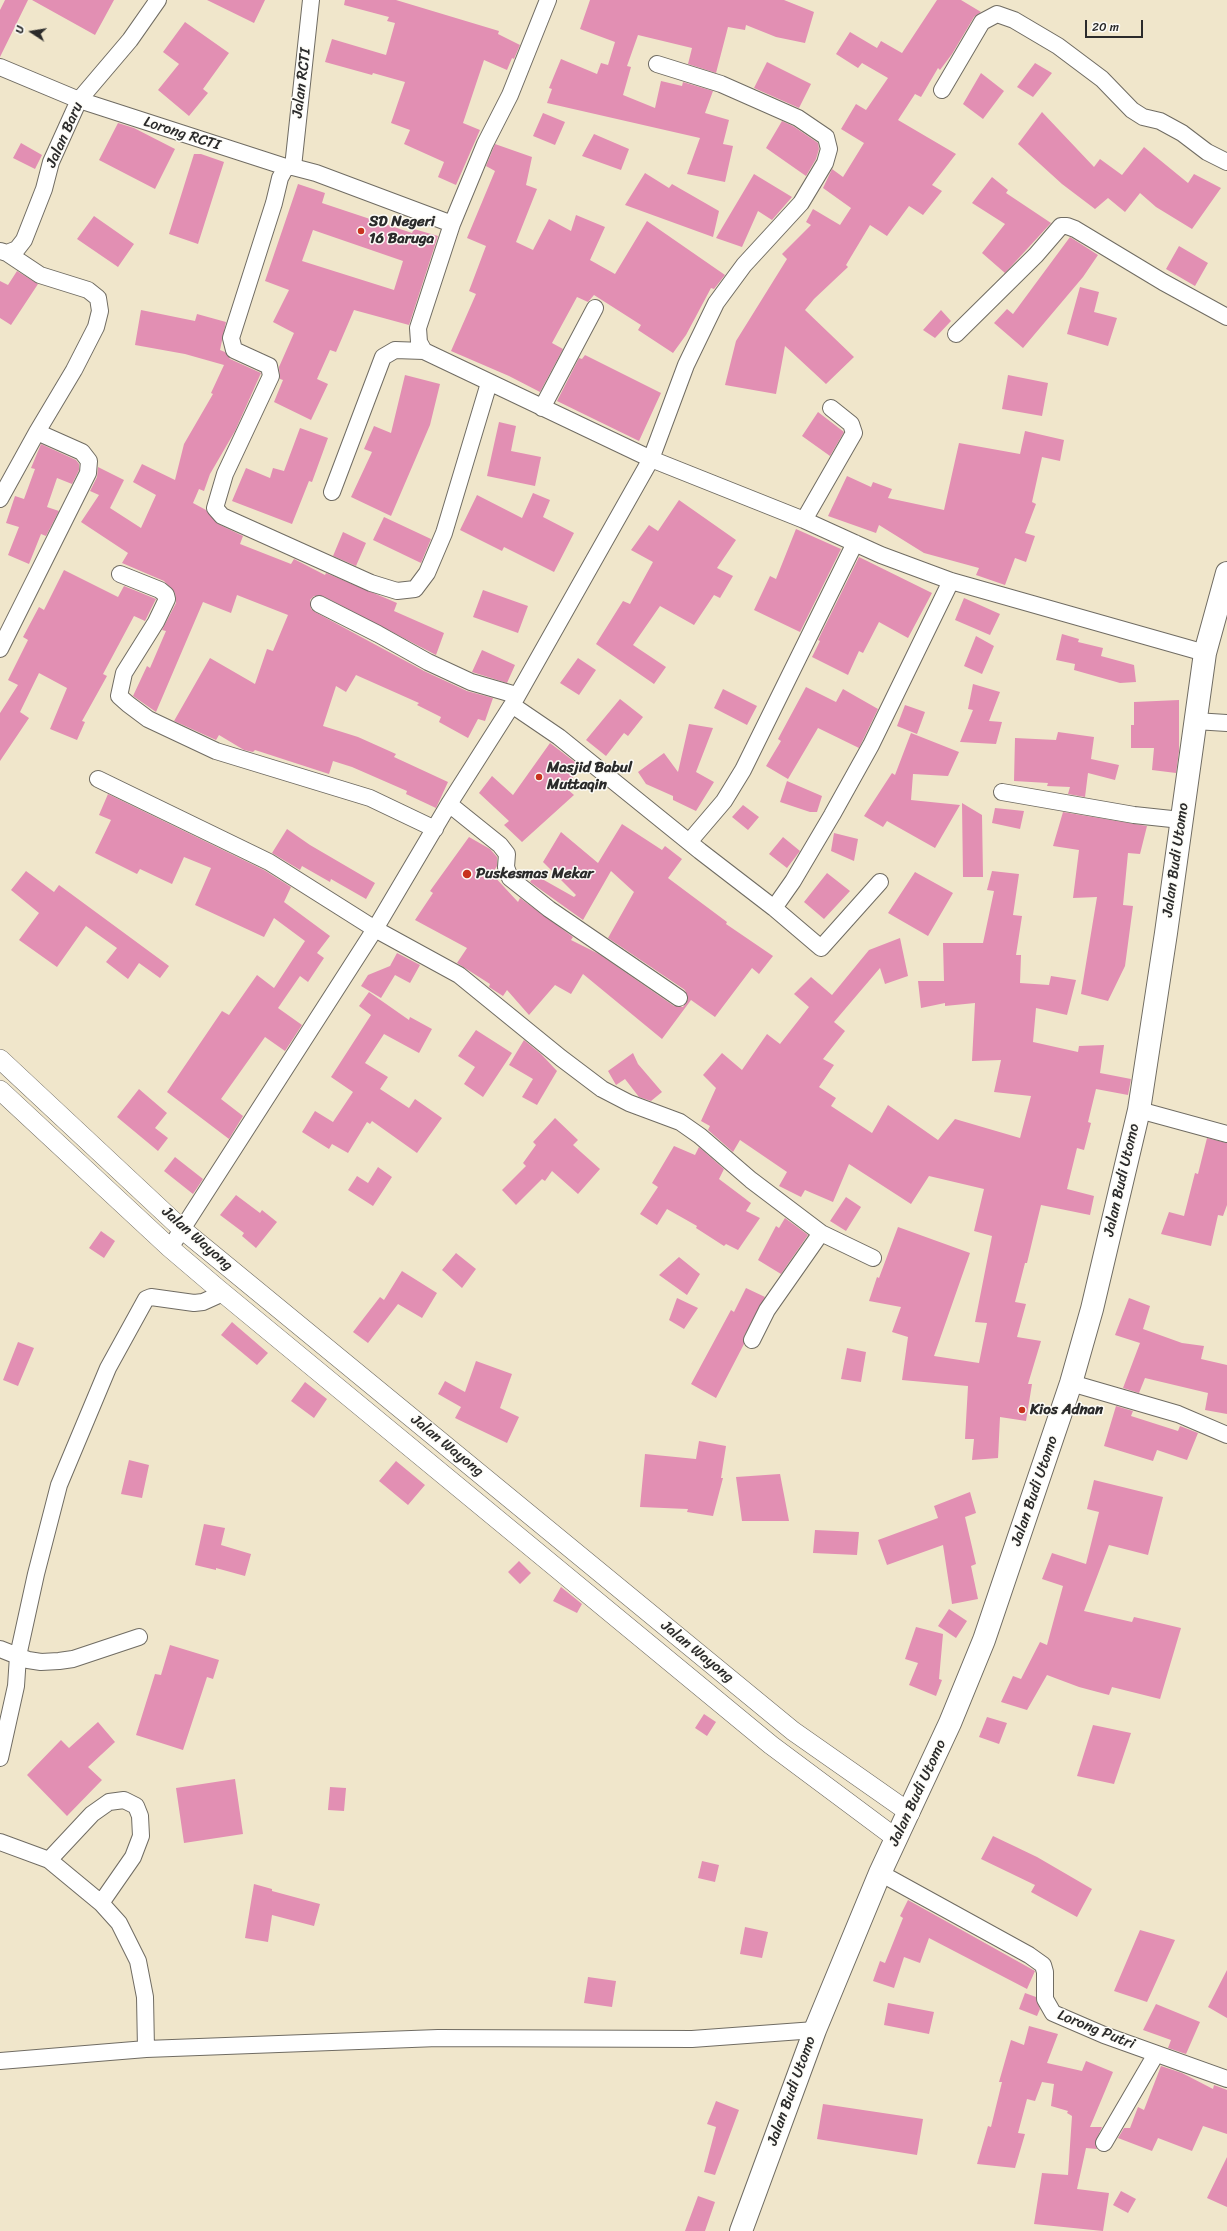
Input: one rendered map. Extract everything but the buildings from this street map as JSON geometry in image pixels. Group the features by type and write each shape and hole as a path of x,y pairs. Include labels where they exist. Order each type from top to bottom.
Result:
{"main road":[{"name":"Jalan Budi Utomo","path":"741,2231 815,2030 880,1872 910,1813 950,1723 984,1640 1071,1383 1092,1309 1138,1110 1166,932 1205,654 1227,573"}],"street":[{"name":"Jalan Baru","path":"4,252 17,249 30,229 44,189 51,162 79,100 130,40 158,0"},
{"name":"Jalan RCTI","path":"311,0 289,167 280,178 274,203 231,338 234,350 269,366 271,376 225,474 215,508 222,516 371,583 397,591 414,589 427,573 444,533 489,383"},
{"path":"424,351 419,342 418,328 427,296 452,224 485,144 510,95 548,0"},
{"path":"942,90 982,22 997,14 1020,24 1058,46 1102,79 1132,110 1143,117 1160,121 1182,133 1207,152 1227,162"},
{"path":"170,1248 183,1230 375,929 449,804 514,700 651,459 686,365 716,304 744,265 801,203 825,163 829,149 826,137 798,118 721,84 657,64"},
{"name":"Lorong RCTI","path":"0,66 79,100 289,167 316,173 452,224"},
{"path":"956,334 1036,255 1061,226 1068,226 1075,229 1163,282 1227,317"},
{"path":"0,499 37,432 74,370 96,327 100,310 98,298 88,290 36,273 4,252"},
{"path":"542,408 595,308"},
{"path":"332,492 384,357 395,350 424,351 651,459 804,520 855,544 951,581 1205,654"},
{"path":"804,520 854,433 851,424 830,408"},
{"path":"0,649 88,473 89,461 82,452 37,432"},
{"path":"689,842 724,800 743,770 855,544"},
{"path":"120,574 160,590 166,595 167,599 156,622 124,673 119,696 128,704 148,719 216,752 370,798 435,829"},
{"path":"774,908 793,881 828,822 871,744 951,581"},
{"path":"318,604 378,634 428,662 514,700 689,842 774,908 821,948 880,882"},
{"path":"1195,721 1227,723"},
{"path":"98,779 269,862 375,929 459,975 560,1058 602,1089 629,1103 680,1122 700,1136 773,1197 822,1233 872,1258"},
{"path":"1002,792 1134,815 1181,820"},
{"path":"449,804 500,845 507,854 506,867 510,878 549,909 679,998"},
{"name":"Jalan Wayong","path":"0,1058 183,1230 793,1731 910,1813"},
{"name":"Jalan Wayong","path":"0,1090 170,1248 223,1293 765,1740 897,1839"},
{"path":"1138,1110 1227,1134"},
{"path":"752,1340 767,1310 822,1233"},
{"path":"0,1758 16,1686 18,1656 36,1574 59,1485 108,1368 145,1300 151,1298 194,1303 203,1302 223,1293"},
{"path":"1071,1383 1178,1414 1227,1435"},
{"path":"0,1649 18,1656 41,1662 74,1660 139,1637"},
{"path":"49,1860 92,1814 109,1802 124,1800 136,1806 140,1816 141,1836 133,1857 101,1903"},
{"path":"0,1842 49,1860 101,1903 119,1923 138,1961 145,1996 146,2049"},
{"name":"Lorong Putri","path":"880,1872 1029,1954 1043,1965 1045,1972 1045,2000 1053,2013 1156,2054 1227,2079"},
{"path":"0,2060 146,2049 438,2038 692,2039 815,2030"},
{"path":"1104,2143 1156,2054"}],"place":[{"name":"SD Negeri 16 Baruga","path":"361,231"},
{"name":"Masjid Babul Muttaqin","path":"539,777"},
{"name":"Puskesmas Mekar","path":"467,874"},
{"name":"Kios Adnan","path":"1022,1410"}]}
